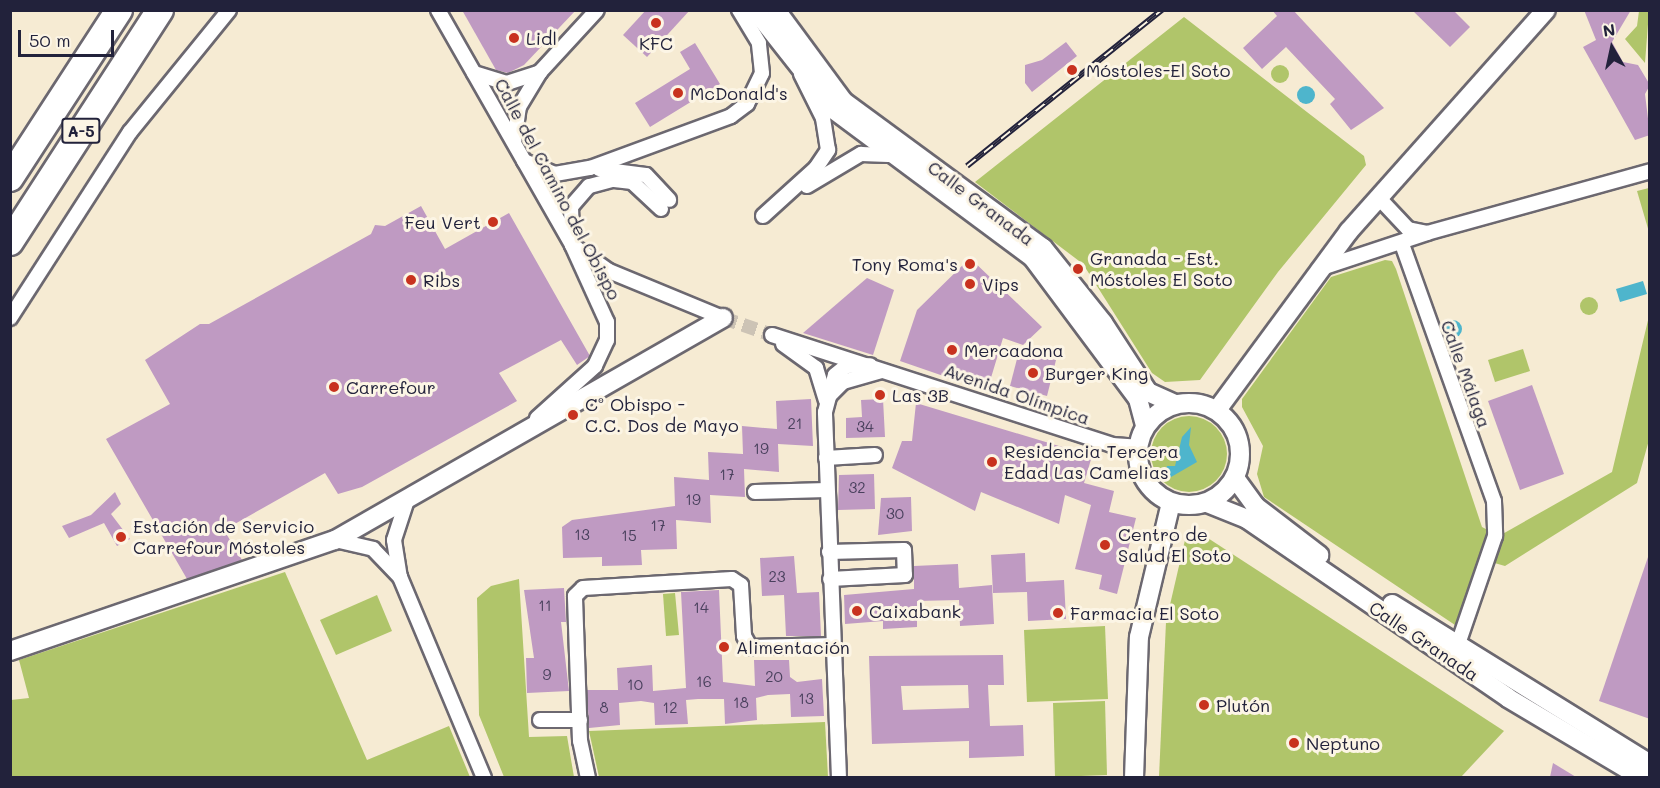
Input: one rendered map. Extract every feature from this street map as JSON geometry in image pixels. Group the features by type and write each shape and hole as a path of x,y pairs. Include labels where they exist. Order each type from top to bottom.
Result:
{"highway":[{"path":"10,151 98,10"},
{"name":"A-5","path":"10,178 119,10"},
{"name":"A-5","path":"10,242 161,14"}],"street":[{"path":"10,318 130,132 229,10"},
{"name":"Calle del Camino del Obispo","path":"438,10 572,246 605,314 607,340 586,375 521,431"},
{"path":"514,143 519,106 540,72 597,10"},
{"path":"523,161 555,174 590,168 718,123 747,104 762,73 759,43 740,10"},
{"name":"Calle Granada","path":"755,10 801,74 834,110 1033,258 1138,399 1145,426"},
{"name":"Calle Granada","path":"776,10 843,101 1042,248 1103,323 1148,392 1175,404"},
{"path":"1217,411 1349,231 1546,10"},
{"path":"474,73 507,83 540,72"},
{"path":"801,74 823,118 828,150 816,168 763,216 841,162 861,154 895,155"},
{"path":"590,168 646,175 665,204 632,182 612,180 589,186 572,207 572,246 609,271 723,318"},
{"path":"1320,269 1402,244 1427,233 1650,171"},
{"path":"1378,197 1408,229 1427,233"},
{"name":"Calle Málaga","path":"1402,244 1494,501 1495,536 1457,647"},
{"path":"10,651 335,540 406,502 521,431 723,318"},
{"name":"Avenida Olímpica","path":"816,369 772,335 1112,445 1138,447"},
{"path":"826,400 835,375 846,366 870,365"},
{"path":"816,369 851,379"},
{"path":"816,369 826,400 829,552 839,777"},
{"path":"826,400 851,379 886,370"},
{"path":"1193,403 1217,411 1236,432 1241,450 1235,478 1207,503 1171,503 1142,476 1138,447 1145,426 1175,404 1193,403"},
{"path":"826,458 875,455"},
{"name":"Calle Granada","path":"1235,478 1255,506 1322,557 1457,647 1650,764"},
{"path":"755,492 827,490"},
{"path":"406,502 394,540 400,577 484,777"},
{"path":"1134,777 1139,637 1171,503"},
{"name":"Calle Granada","path":"1207,503 1247,519 1508,698 1642,777"},
{"path":"335,540 373,549 400,577"},
{"path":"829,552 904,550 905,575 830,579"},
{"path":"588,777 580,720 575,596 583,588 732,579 741,585 744,636 750,646 834,645"},
{"path":"540,720 580,720"}],"green space":[{"path":"1639,11 1649,11 1645,63 1625,39 1637,26"},
{"path":"1184,17 1364,156 1366,165 1278,272 1200,380 1165,382 1152,373 1083,264 975,182"},
{"path":"1280,65 1286,68 1289,74 1286,80 1280,83 1274,80 1271,74 1274,68"},
{"path":"1650,188 1649,232 1637,191"},
{"path":"1385,260 1392,261 1396,269 1482,527 1499,536 1612,472 1649,316 1649,440 1637,483 1505,566 1491,562 1455,625 1264,497 1257,474 1263,446 1242,407 1242,399 1331,277"},
{"path":"1589,297 1595,300 1598,306 1595,312 1589,315 1583,312 1580,306 1583,300"},
{"path":"1523,349 1530,371 1495,382 1488,360"},
{"path":"1189,416 1203,419 1216,427 1224,440 1227,454 1224,468 1216,481 1203,489 1189,492 1175,489 1162,481 1154,468 1151,454 1154,440 1162,427 1175,419"},
{"path":"1197,531 1504,731 1461,777 1159,777 1166,622 1185,540"},
{"path":"285,572 367,760 449,726 470,777 11,777 11,700 29,698 19,660"},
{"path":"519,579 529,737 567,736 574,777 504,777 479,715 477,598 491,586"},
{"path":"675,593 679,635 666,636 663,594"},
{"path":"377,595 392,631 336,655 320,620"},
{"path":"1105,626 1108,699 1027,702 1024,630"},
{"path":"1105,701 1107,775 1055,777 1053,703"},
{"path":"825,722 828,777 599,777 589,731"}],"water":[{"path":"1306,86 1312,89 1315,95 1312,101 1306,104 1300,101 1297,95 1300,89"},
{"path":"1643,281 1647,294 1620,302 1616,289"},
{"path":"1453,320 1459,323 1462,329 1459,335 1453,338 1447,335 1444,329 1447,323"},
{"path":"1191,427 1189,445 1197,462 1171,477 1165,474 1167,466 1175,466 1182,437"}],"building":[{"name":"Lidl","path":"462,10 576,10 524,65 508,73 496,70"},
{"name":"KFC","path":"646,10 690,10 647,57 623,35"},
{"path":"1272,10 1293,10 1384,108 1351,130 1330,104 1335,99 1286,47 1262,69 1243,48 1277,16"},
{"path":"1412,10 1453,10 1470,27 1450,47"},
{"path":"1584,10 1631,10 1612,42 1623,62 1638,65 1650,85 1645,94 1650,135 1635,140 1583,47 1596,40"},
{"path":"1066,42 1077,56 1032,92 1025,83 1025,65 1042,60"},
{"name":"McDonald's","path":"695,43 720,84 650,127 635,103 690,69 680,52"},
{"name":"Carrefour","path":"421,206 445,249 509,213 590,356 577,365 561,340 499,373 517,401 362,487 338,494 325,473 224,530 242,560 187,579 106,439 170,404 145,360 200,324 209,324 371,234 375,225 385,226"},
{"path":"970,258 1042,327 1023,345 1003,338 987,391 900,361 917,310"},
{"path":"867,278 894,290 873,355 803,333"},
{"name":"Burger King","path":"1019,351 1056,360 1047,396 1010,386"},
{"path":"1532,385 1564,474 1520,490 1488,401"},
{"path":"811,399 813,446 778,444 779,472 744,469 745,497 710,495 711,523 676,520 677,549 641,550 642,565 602,566 602,557 563,558 562,527 572,520 675,506 674,477 709,480 708,452 743,454 742,426 777,429 776,401"},
{"path":"883,399 885,437 846,438 846,418 862,417 861,400"},
{"name":"Residencia Tercera Edad Las Camelias","path":"916,403 1092,456 1084,483 1114,491 1109,512 1136,518 1117,594 1099,589 1102,575 1075,569 1091,505 1065,495 1059,524 981,492 975,511 892,468 902,441 912,441"},
{"path":"874,474 875,509 838,510 839,475"},
{"path":"115,492 121,504 111,514 130,539 117,546 104,523 69,538 62,526 91,515"},
{"path":"911,497 912,531 878,535 881,498"},
{"path":"1025,553 1026,582 1064,580 1066,619 1028,621 1027,592 993,593 991,555"},
{"path":"794,556 797,593 819,592 821,636 786,636 784,595 762,596 760,558"},
{"path":"1648,557 1650,558 1650,719 1599,701"},
{"path":"958,564 959,588 992,585 994,624 960,626 959,600 917,601 917,627 883,629 883,621 845,624 844,595 914,589 914,566"},
{"path":"564,588 566,622 561,622 569,691 527,693 526,658 534,658 524,590"},
{"path":"719,590 723,682 755,686 754,660 789,660 790,677 797,682 822,679 824,716 791,717 790,694 768,695 756,698 757,720 725,724 724,699 698,699 686,700 688,724 655,725 654,703 641,701 619,703 620,725 589,728 587,690 618,690 617,668 652,665 653,691 686,688 681,592"},
{"path":"1003,655 1004,685 988,685 990,726 1023,725 1024,756 969,758 969,741 872,744 869,656","holes":["968,685 969,708 903,710 901,686"]},
{"path":"1553,763 1576,777 1550,777"}],"tunnel":[{"path":"723,318 772,335"}],"railway":[{"path":"967,166 1162,10"}],"place":[{"name":"KFC","path":"656,23"},
{"name":"Lidl","path":"514,38"},
{"name":"Móstoles-El Soto","path":"1072,70"},
{"name":"McDonald's","path":"678,93"},
{"name":"Feu Vert","path":"493,222"},
{"name":"Tony Roma's","path":"970,264"},
{"name":"Granada - Est. Móstoles El Soto","path":"1078,269"},
{"name":"Ribs","path":"411,280"},
{"name":"Vips","path":"970,284"},
{"name":"Mercadona","path":"952,350"},
{"name":"Burger King","path":"1033,373"},
{"name":"Carrefour","path":"334,387"},
{"name":"Las 3B","path":"880,395"},
{"name":"Cº Obispo - C.C. Dos de Mayo","path":"573,415"},
{"name":"Residencia Tercera Edad Las Camelias","path":"992,462"},
{"name":"Estación de Servicio Carrefour Móstoles","path":"121,537"},
{"name":"Centro de Salud El Soto","path":"1105,545"},
{"name":"Caixabank","path":"857,611"},
{"name":"Farmacia El Soto","path":"1058,613"},
{"name":"Alimentación","path":"724,647"},
{"name":"Plutón","path":"1204,705"},
{"name":"Neptuno","path":"1294,743"}]}
